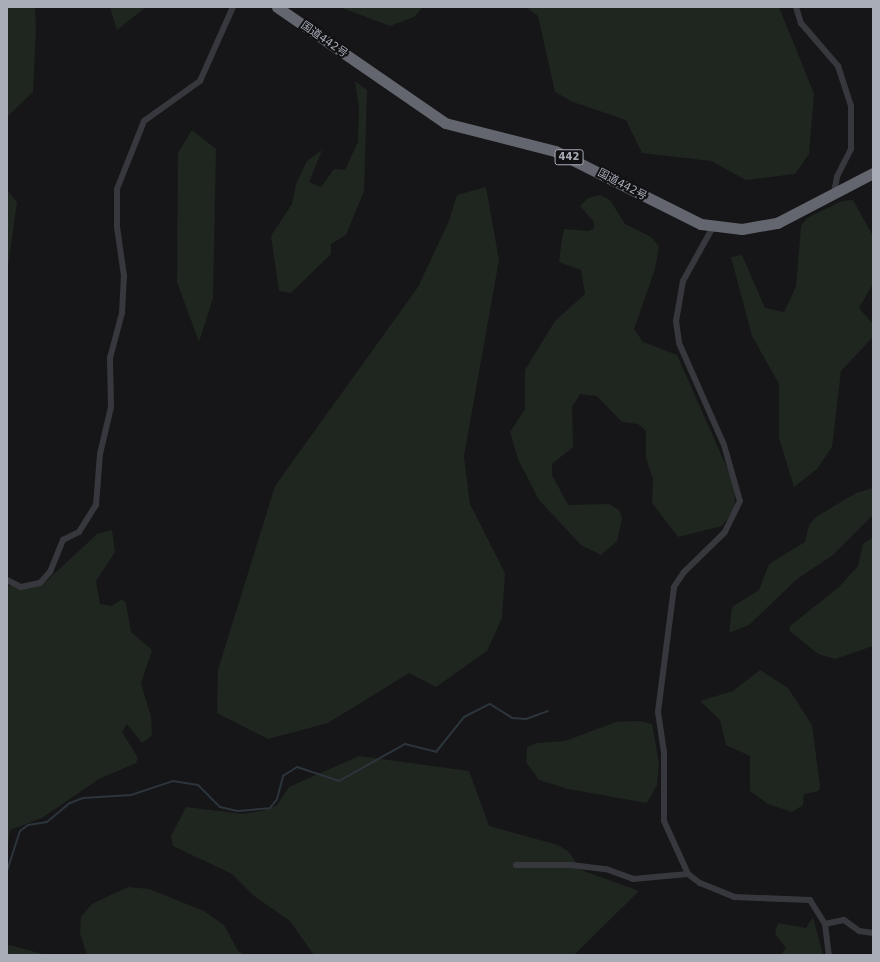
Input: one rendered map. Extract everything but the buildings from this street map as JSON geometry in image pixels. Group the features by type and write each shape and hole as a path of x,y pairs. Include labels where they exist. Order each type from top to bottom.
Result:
{"highway":[{"name":"国道442号","path":"277,7 446,123 556,151 670,211 713,227 742,229 777,223 873,173"}],"street":[{"path":"7,580 21,587 40,583 50,572 63,540 80,532 96,505 100,454 111,407 110,358 122,313 124,276 117,227 117,189 144,121 203,77 233,7"},
{"path":"796,7 801,23 838,66 851,106 851,149 837,177 834,192"},
{"path":"688,874 664,821 662,799 664,758 658,712 670,602 674,587 684,572 725,532 740,501 724,445 679,343 676,321 683,281 713,227"},
{"path":"516,865 578,866 606,869 634,879 688,874 734,897 810,900 825,924 829,955"},
{"path":"825,924 844,920 859,931 873,933"}],"shaded area":[{"path":"7,7 35,7 36,28 33,92 7,117"},
{"path":"110,7 146,7 117,30"},
{"path":"339,7 423,7 414,17 390,26"},
{"path":"526,7 779,7 814,94 809,154 795,174 746,180 711,161 642,153 626,120 573,102 555,92 538,16"},
{"path":"355,81 367,90 364,191 346,235 331,244 331,254 291,293 279,291 271,236 292,204 296,184 307,161 322,150 309,182 321,187 334,169 345,170 358,142 359,108"},
{"path":"192,130 216,149 213,298 199,342 177,282 178,153"},
{"path":"486,187 499,260 464,456 470,504 505,573 502,618 487,651 436,687 409,673 328,723 268,739 217,713 218,670 275,486 418,287 449,221 457,195"},
{"path":"7,190 17,202 7,274"},
{"path":"600,195 610,200 625,224 651,237 659,246 655,269 634,329 643,342 677,355 736,488 734,510 722,526 678,537 652,503 653,479 646,458 646,431 638,424 622,422 597,396 580,394 572,407 573,447 552,464 552,475 568,505 609,504 619,510 622,518 617,541 601,555 581,545 539,500 518,459 510,432 525,409 525,370 555,321 585,294 581,270 559,262 564,229 589,231 594,228 594,222 580,206 588,198"},
{"path":"853,200 873,236 873,284 859,308 873,324 873,337 841,371 832,447 817,469 794,487 779,438 779,384 752,336 731,257 742,255 765,308 784,312 796,287 801,226 807,218 842,201"},
{"path":"873,488 873,515 833,555 797,579 749,625 729,633 732,607 759,590 769,564 805,542 809,525 816,517 856,493"},
{"path":"112,530 115,552 96,581 100,604 112,606 122,599 126,603 131,632 152,650 141,683 151,717 152,735 142,743 127,724 122,732 138,758 136,763 99,779 42,818 10,830 7,854 7,586 41,586 97,534"},
{"path":"873,537 873,646 835,659 818,654 790,631 790,626 839,587 858,566 863,544"},
{"path":"760,670 788,688 812,725 820,786 819,791 804,794 803,805 792,812 768,804 750,791 750,756 726,745 720,720 700,701 733,691"},
{"path":"640,721 652,724 659,763 657,785 647,803 568,789 539,780 526,762 527,747 537,743 565,741 616,722"},
{"path":"359,756 469,771 489,826 558,845 568,851 581,870 639,891 574,955 314,955 290,921 254,896 232,874 173,846 171,836 186,807 243,814 266,810 277,805 289,787"},
{"path":"128,887 149,889 204,911 224,925 238,951 245,955 87,955 80,933 81,917 92,904"},
{"path":"813,917 823,955 781,955 786,948 775,934 778,923 806,928"},
{"path":"7,945 10,945 46,955 7,955"}],"waterway":[{"path":"7,871 20,831 28,825 47,822 70,803 83,798 131,795 173,781 198,785 220,807 238,811 270,808 277,799 283,776 297,767 339,781 405,744 436,752 464,717 490,704 512,718 526,719 548,711"}]}
